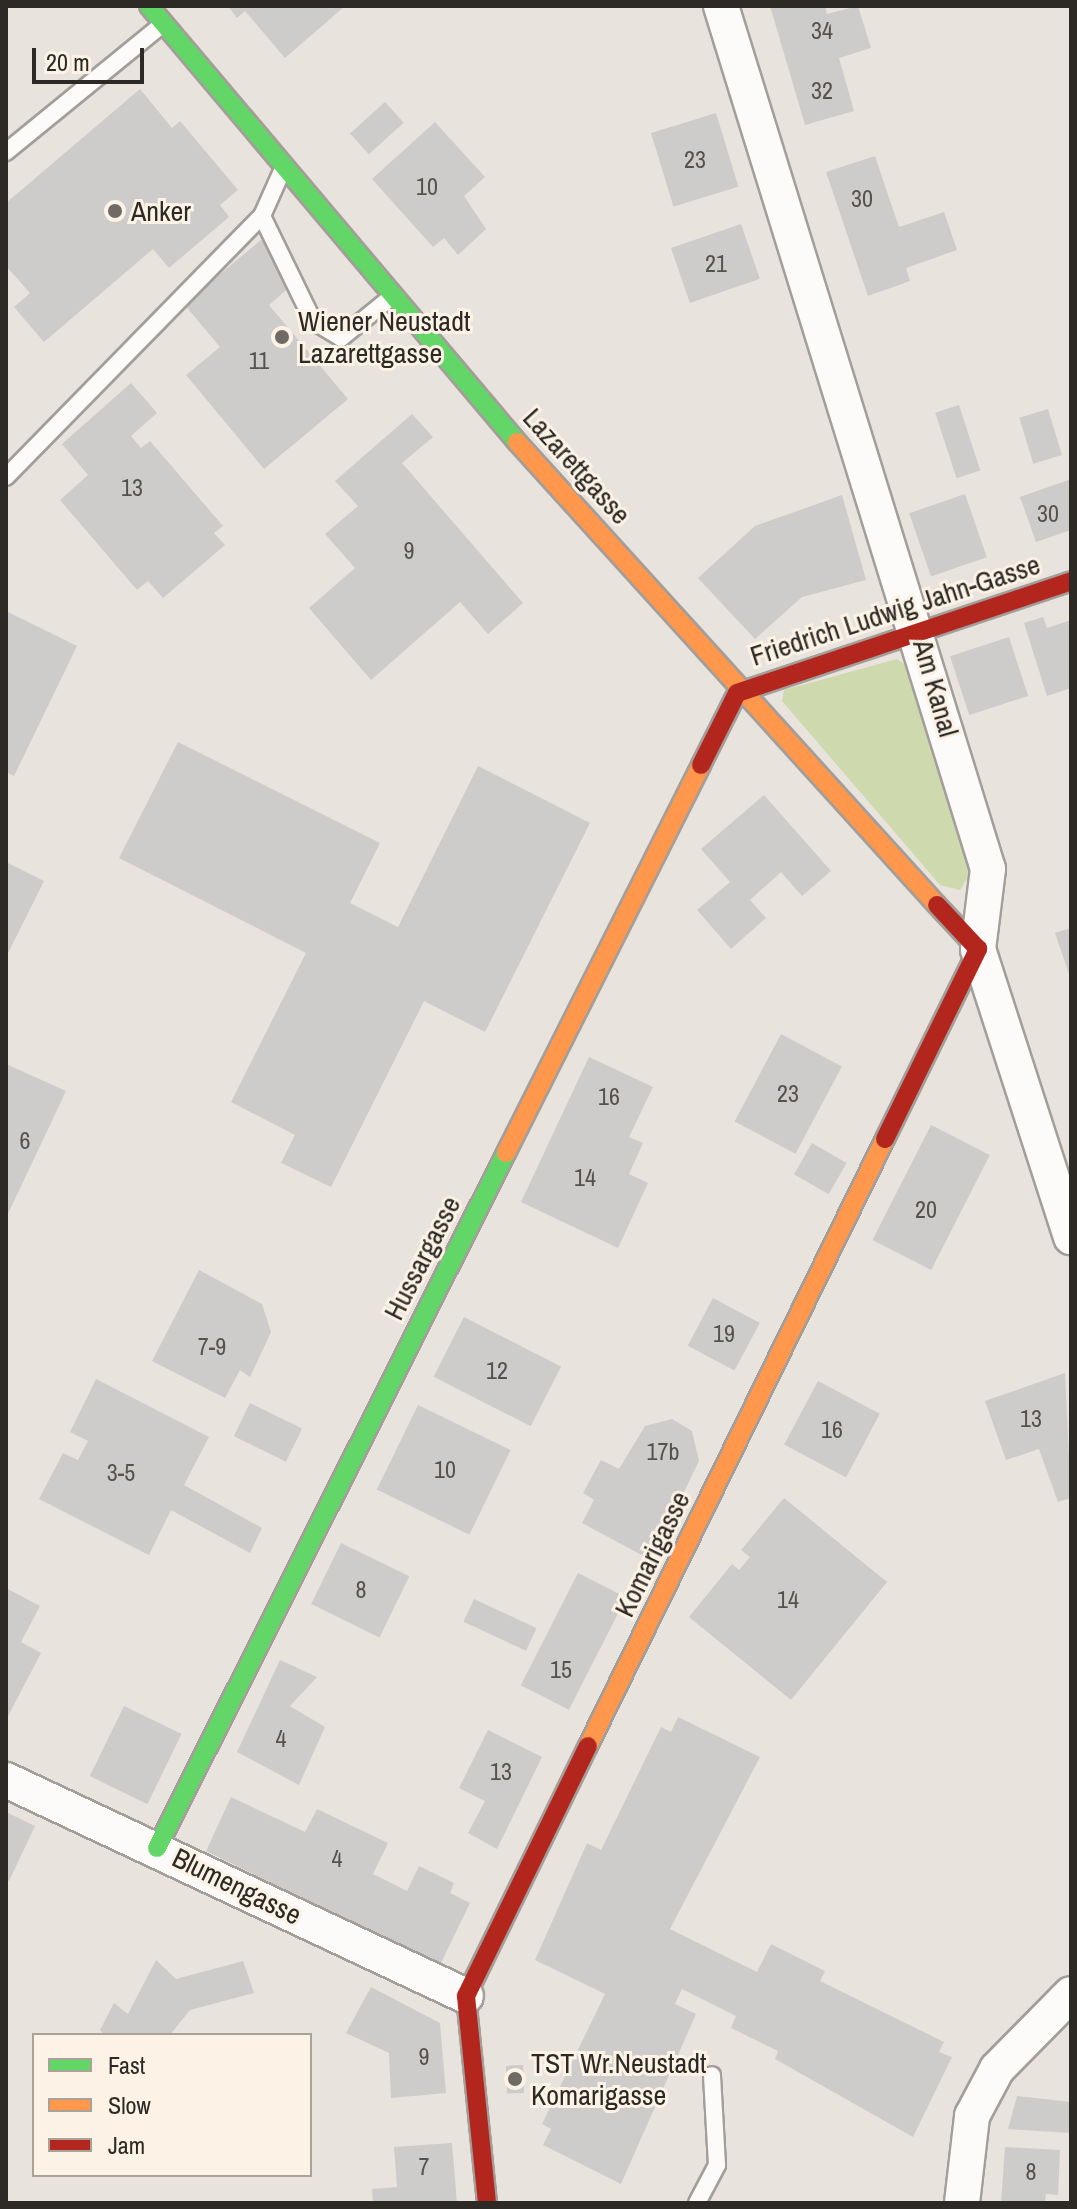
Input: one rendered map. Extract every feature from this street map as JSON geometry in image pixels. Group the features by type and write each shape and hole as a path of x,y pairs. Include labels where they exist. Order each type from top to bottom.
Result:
{"street":[{"name":"Lazarettgasse","path":"149,6 284,164 390,298 737,693 978,949"},
{"name":"Am Kanal","path":"721,6 918,627 988,869 978,949 1071,1237"},
{"name":"Friedrich Ludwig Jahn-Gasse","path":"737,693 918,627 1071,581"},
{"name":"Hussargasse","path":"157,1848 737,693"},
{"name":"Komarigasse","path":"466,1996 978,949"},
{"name":"Blumengasse","path":"6,1780 157,1848 466,1996"},
{"path":"962,2203 972,2116 997,2069 1071,1994"},
{"path":"466,1996 487,2203"}],"lane":[{"path":"6,152 164,23"},
{"path":"6,477 262,216 284,164"},
{"path":"262,216 313,321 341,338 390,298"},
{"path":"697,2203 717,2165 712,2075"}],"green space":[{"path":"897,659 907,666 954,793 974,867 960,890 940,885 782,701 784,690"}],"building":[{"path":"228,6 345,6 285,58 245,11 237,18"},
{"path":"770,6 825,6 827,14 858,6 871,48 839,58 854,111 805,125"},
{"name":"Anker","path":"140,89 172,128 180,121 238,190 220,205 229,217 169,268 153,249 44,342 14,307 30,293 6,266 6,203"},
{"path":"385,102 404,123 369,154 350,133"},
{"path":"716,113 739,187 673,207 651,133"},
{"path":"435,122 485,177 464,196 486,229 458,255 444,238 433,247 372,179"},
{"path":"875,156 899,227 944,212 957,250 906,268 910,281 868,296 826,172"},
{"path":"741,224 760,279 690,303 671,248"},
{"path":"267,235 301,277 269,305 348,399 264,469 186,375 220,347 184,304"},
{"path":"131,383 157,413 131,436 141,448 150,441 223,526 214,533 225,545 163,598 148,581 137,590 60,500 88,475 62,444"},
{"path":"959,405 980,471 957,478 935,413"},
{"path":"1048,409 1062,455 1033,464 1019,418"},
{"path":"412,414 433,437 402,463 523,603 488,634 460,602 371,680 309,608 355,568 325,534 358,506 335,481"},
{"path":"1071,479 1071,530 1036,542 1020,497"},
{"path":"965,494 987,557 931,577 909,513"},
{"path":"842,495 866,580 802,597 755,639 698,578 755,526"},
{"path":"6,611 77,646 14,776 6,772"},
{"path":"1043,617 1047,628 1071,620 1071,688 1047,696 1024,623"},
{"path":"1009,637 1028,696 969,715 950,656"},
{"path":"178,742 380,843 350,903 398,927 478,766 590,823 485,1032 424,1001 331,1187 281,1163 295,1135 231,1102 306,953 119,858"},
{"path":"764,795 831,871 802,896 781,872 750,900 766,918 731,949 697,910 730,882 701,849"},
{"path":"6,862 44,881 6,957"},
{"path":"1071,928 1071,977 1070,977 1055,933"},
{"path":"781,1034 842,1066 795,1154 735,1121"},
{"path":"589,1057 653,1087 629,1137 643,1143 629,1174 648,1183 618,1248 521,1202"},
{"path":"6,1064 66,1091 6,1218"},
{"path":"931,1125 990,1155 931,1270 872,1240"},
{"path":"812,1143 847,1163 829,1194 794,1174"},
{"path":"199,1270 262,1304 271,1332 250,1377 240,1370 225,1398 152,1361"},
{"path":"713,1298 760,1323 734,1371 688,1346"},
{"path":"464,1317 561,1366 531,1426 434,1377"},
{"path":"1065,1373 1071,1498 1058,1502 1039,1449 1006,1460 985,1401"},
{"path":"96,1379 209,1437 184,1485 262,1528 250,1553 171,1510 149,1555 39,1499 63,1453 78,1460 88,1441 70,1432"},
{"path":"818,1381 880,1414 846,1477 784,1445"},
{"path":"250,1403 302,1428 286,1462 234,1436"},
{"path":"418,1405 511,1450 469,1535 377,1489"},
{"path":"672,1419 692,1431 699,1461 651,1560 582,1523 594,1500 583,1493 601,1460 619,1469 645,1426"},
{"path":"784,1498 887,1582 791,1700 689,1617 732,1564 739,1570 750,1557 741,1550"},
{"path":"341,1543 409,1576 379,1637 311,1604"},
{"path":"578,1573 626,1598 569,1710 521,1685"},
{"path":"6,1588 40,1606 21,1642 41,1653 6,1720"},
{"path":"474,1599 537,1628 526,1651 463,1622"},
{"path":"280,1660 317,1677 290,1706 325,1727 299,1785 237,1752"},
{"path":"124,1706 182,1734 147,1804 90,1776"},
{"path":"678,1717 760,1757 670,1929 757,1972 771,1944 825,1971 820,1981 944,2042 939,2052 952,2057 913,2137 775,2059 778,2051 731,2028 736,2016 682,1989 675,2004 696,2014 621,2184 543,2145 551,2129 542,2124 605,1994 535,1960 587,1843 601,1850 661,1727 671,1732"},
{"path":"488,1730 542,1757 497,1849 468,1833 485,1801 459,1788"},
{"path":"231,1797 305,1832 317,1809 388,1843 373,1874 407,1891 419,1866 454,1883 450,1893 470,1903 440,1965 206,1851"},
{"path":"6,1812 35,1826 9,1881 6,1879"},
{"path":"156,1960 176,1979 243,1961 254,1993 190,2010 172,2033 103,2033 100,2030 114,2003 128,2014"},
{"path":"371,1987 440,2023 446,2093 391,2098 389,2053 346,2033"},
{"name":"TST Wr.Neustadt Komarigasse","path":"523,2065 524,2093 507,2094 506,2066"},
{"path":"1017,2096 1071,2102 1071,2133 1008,2129"},
{"path":"452,2143 457,2203 373,2203 372,2189 397,2187 394,2147"},
{"path":"1005,2147 1060,2150 1058,2195 1046,2194 1045,2203 1001,2203"}],"traffic: fast":[{"path":"149,6 517,442"},
{"path":"157,1848 506,1153"}],"traffic: slow":[{"path":"517,442 937,905"},
{"path":"506,1153 701,765"},
{"path":"588,1746 885,1139"}],"traffic: jam":[{"path":"701,765 737,693 1071,581"},
{"path":"885,1139 978,949 937,905"},
{"path":"487,2203 466,1996 588,1746"}],"place":[{"name":"Anker","path":"115,211"},
{"name":"Wiener Neustadt Lazarettgasse","path":"282,337"},
{"name":"TST Wr.Neustadt Komarigasse","path":"515,2079"}]}
